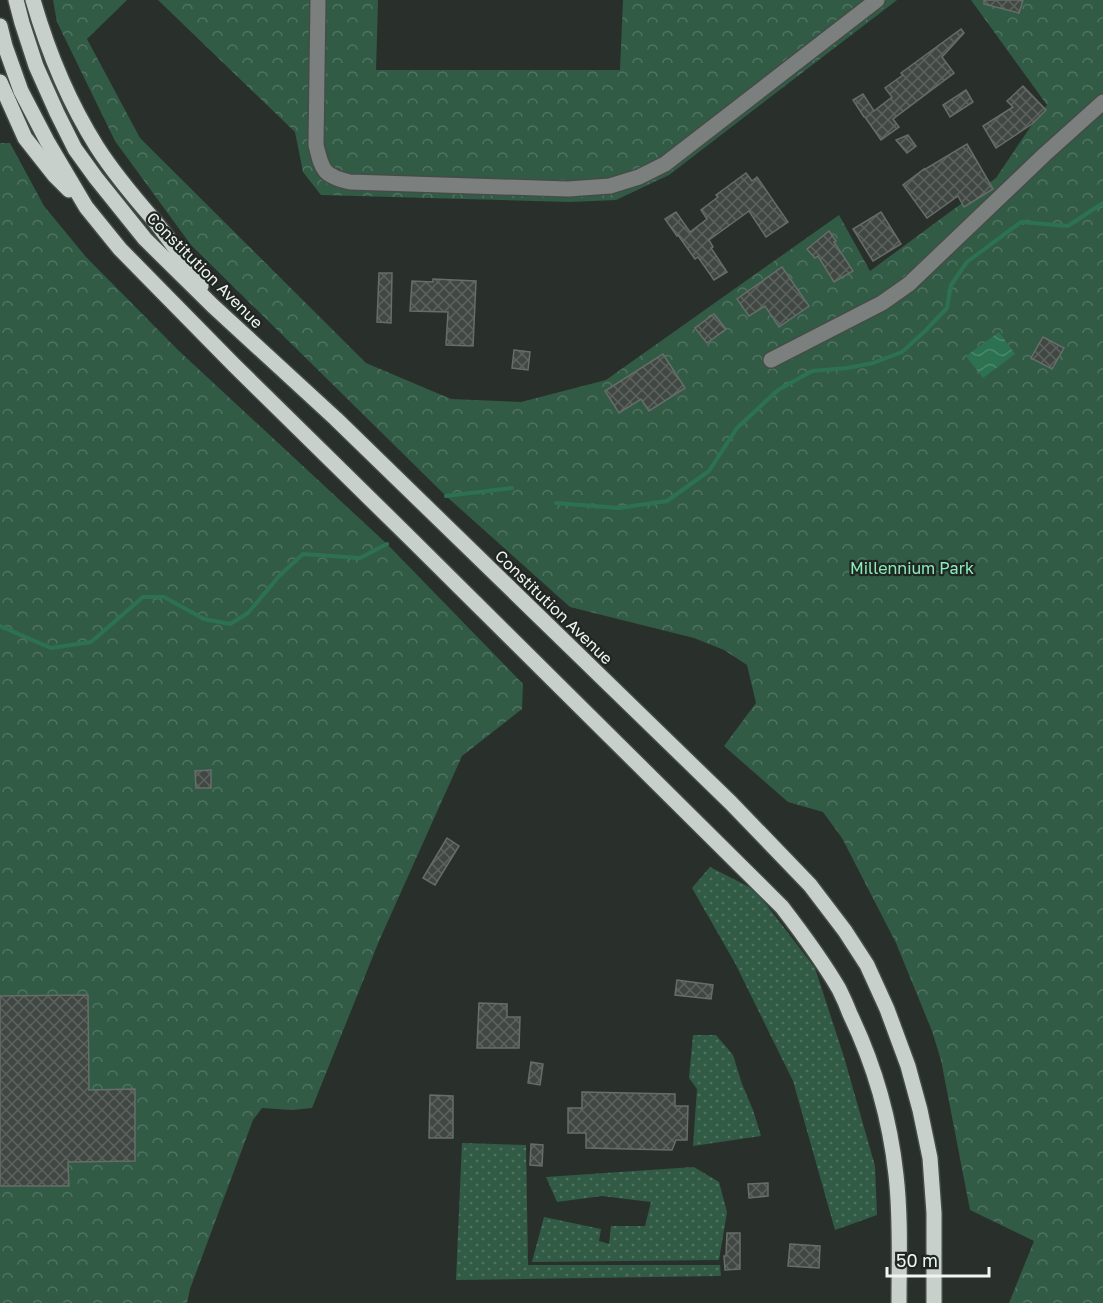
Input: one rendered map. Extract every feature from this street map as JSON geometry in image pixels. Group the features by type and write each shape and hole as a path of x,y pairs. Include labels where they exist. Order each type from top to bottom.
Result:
{"main road":[{"name":"Constitution Avenue","path":"16,0 36,66 75,149 145,239 213,306 336,419 731,803 810,885 845,931 867,965 887,1009 908,1066 920,1110 930,1158 934,1213 934,1303"},
{"path":"33,0 61,80 97,147 187,264 213,306"},
{"path":"0,26 21,91 86,207"},
{"path":"0,81 25,138 55,176 86,207 120,249 782,907 814,950 840,990 861,1036 888,1125 896,1175 900,1240 899,1303"}],"street":[{"path":"318,0 315,145 321,167 334,178 350,182 568,189 610,186 639,177 665,164 877,0"},
{"path":"771,360 882,303 909,284 1103,102"}],"green space":[{"name":"Millennium Park","path":"53,0 127,0 87,39 140,138 366,363 451,399 521,402 606,380 839,215 870,271 996,178 1047,105 971,0 1103,0 1103,1303 1009,1303 1034,1241 970,1210 941,1060 932,1031 896,943 842,838 823,812 788,802 724,746 756,703 747,665 724,650 694,638 570,607 446,496 191,245 115,141 57,22"},
{"path":"158,0 378,0 376,70 620,70 623,0 897,0 669,175 616,200 569,202 321,195 303,172 295,132"},
{"path":"0,143 10,143 44,206 86,257 178,350 387,544 523,684 522,709 462,756 379,941 312,1108 292,1110 262,1108 253,1120 190,1289 187,1303 0,1303"},
{"path":"710,867 755,890 815,968 844,1057 875,1166 877,1215 835,1230 793,1081 735,963 692,888"},
{"path":"693,1035 716,1035 733,1055 761,1136 693,1146 697,1089 689,1078"},
{"path":"462,1143 526,1145 528,1265 720,1265 721,1276 456,1280"},
{"path":"694,1167 719,1182 727,1212 719,1260 532,1262 544,1217 601,1229 599,1241 609,1244 611,1226 645,1226 651,1202 602,1196 557,1202 546,1177"}],"water":[{"path":"999,332 1015,354 983,378 966,356"}],"building":[{"path":"984,0 1023,0 1019,13 984,4"},
{"path":"961,29 964,33 942,57 954,73 893,119 899,127 881,140 853,100 863,94 874,111 892,97 885,88 903,75 901,73"},
{"path":"1023,86 1046,110 1032,124 996,148 983,126 1013,107 1007,101"},
{"path":"966,90 973,102 950,117 943,105"},
{"path":"908,135 916,146 907,153 896,140"},
{"path":"967,144 993,189 964,207 958,196 927,218 903,185 924,169"},
{"path":"746,173 752,181 757,177 788,222 766,237 749,211 709,240 713,247 711,248 727,272 714,280 698,257 695,259 665,219 676,212 690,232 707,219 701,210 718,197 716,195"},
{"path":"881,212 901,244 873,261 853,229"},
{"path":"829,231 853,271 834,282 818,256 815,258 807,249"},
{"path":"782,267 809,306 779,327 765,306 749,316 737,299"},
{"path":"379,273 392,273 391,323 377,322"},
{"path":"433,279 476,281 473,346 446,345 448,312 410,311 412,281 433,282"},
{"path":"714,314 726,329 707,343 695,328"},
{"path":"1043,337 1064,348 1052,369 1031,358"},
{"path":"514,350 530,352 528,370 512,368"},
{"path":"663,354 685,388 649,411 641,399 619,413 605,391"},
{"path":"211,770 211,788 196,788 195,771"},
{"path":"447,838 459,846 435,885 423,878"},
{"path":"677,980 713,985 711,999 675,995"},
{"path":"88,995 89,1090 135,1089 135,1161 68,1162 69,1186 0,1186 0,996"},
{"path":"479,1003 507,1004 507,1017 520,1017 519,1048 477,1048"},
{"path":"531,1062 543,1064 540,1085 528,1083"},
{"path":"582,1092 675,1094 675,1106 688,1106 687,1140 676,1140 672,1150 586,1148 586,1133 568,1133 568,1108 582,1108"},
{"path":"430,1095 453,1096 453,1138 429,1138"},
{"path":"531,1144 543,1145 542,1166 530,1165"},
{"path":"768,1183 768,1196 749,1198 748,1184"},
{"path":"727,1233 740,1233 740,1269 725,1270"},
{"path":"790,1244 820,1246 819,1268 788,1266"}],"waterway":[{"path":"556,503 619,508 667,501 709,471 737,428 778,390 812,371 873,363 902,352 947,308 951,285 967,262 1021,222 1068,226 1103,203"},
{"path":"446,496 512,488"},
{"path":"0,626 51,648 91,642 143,597 164,597 204,619 230,624 248,613 280,575 303,554 360,558 387,544"}]}
